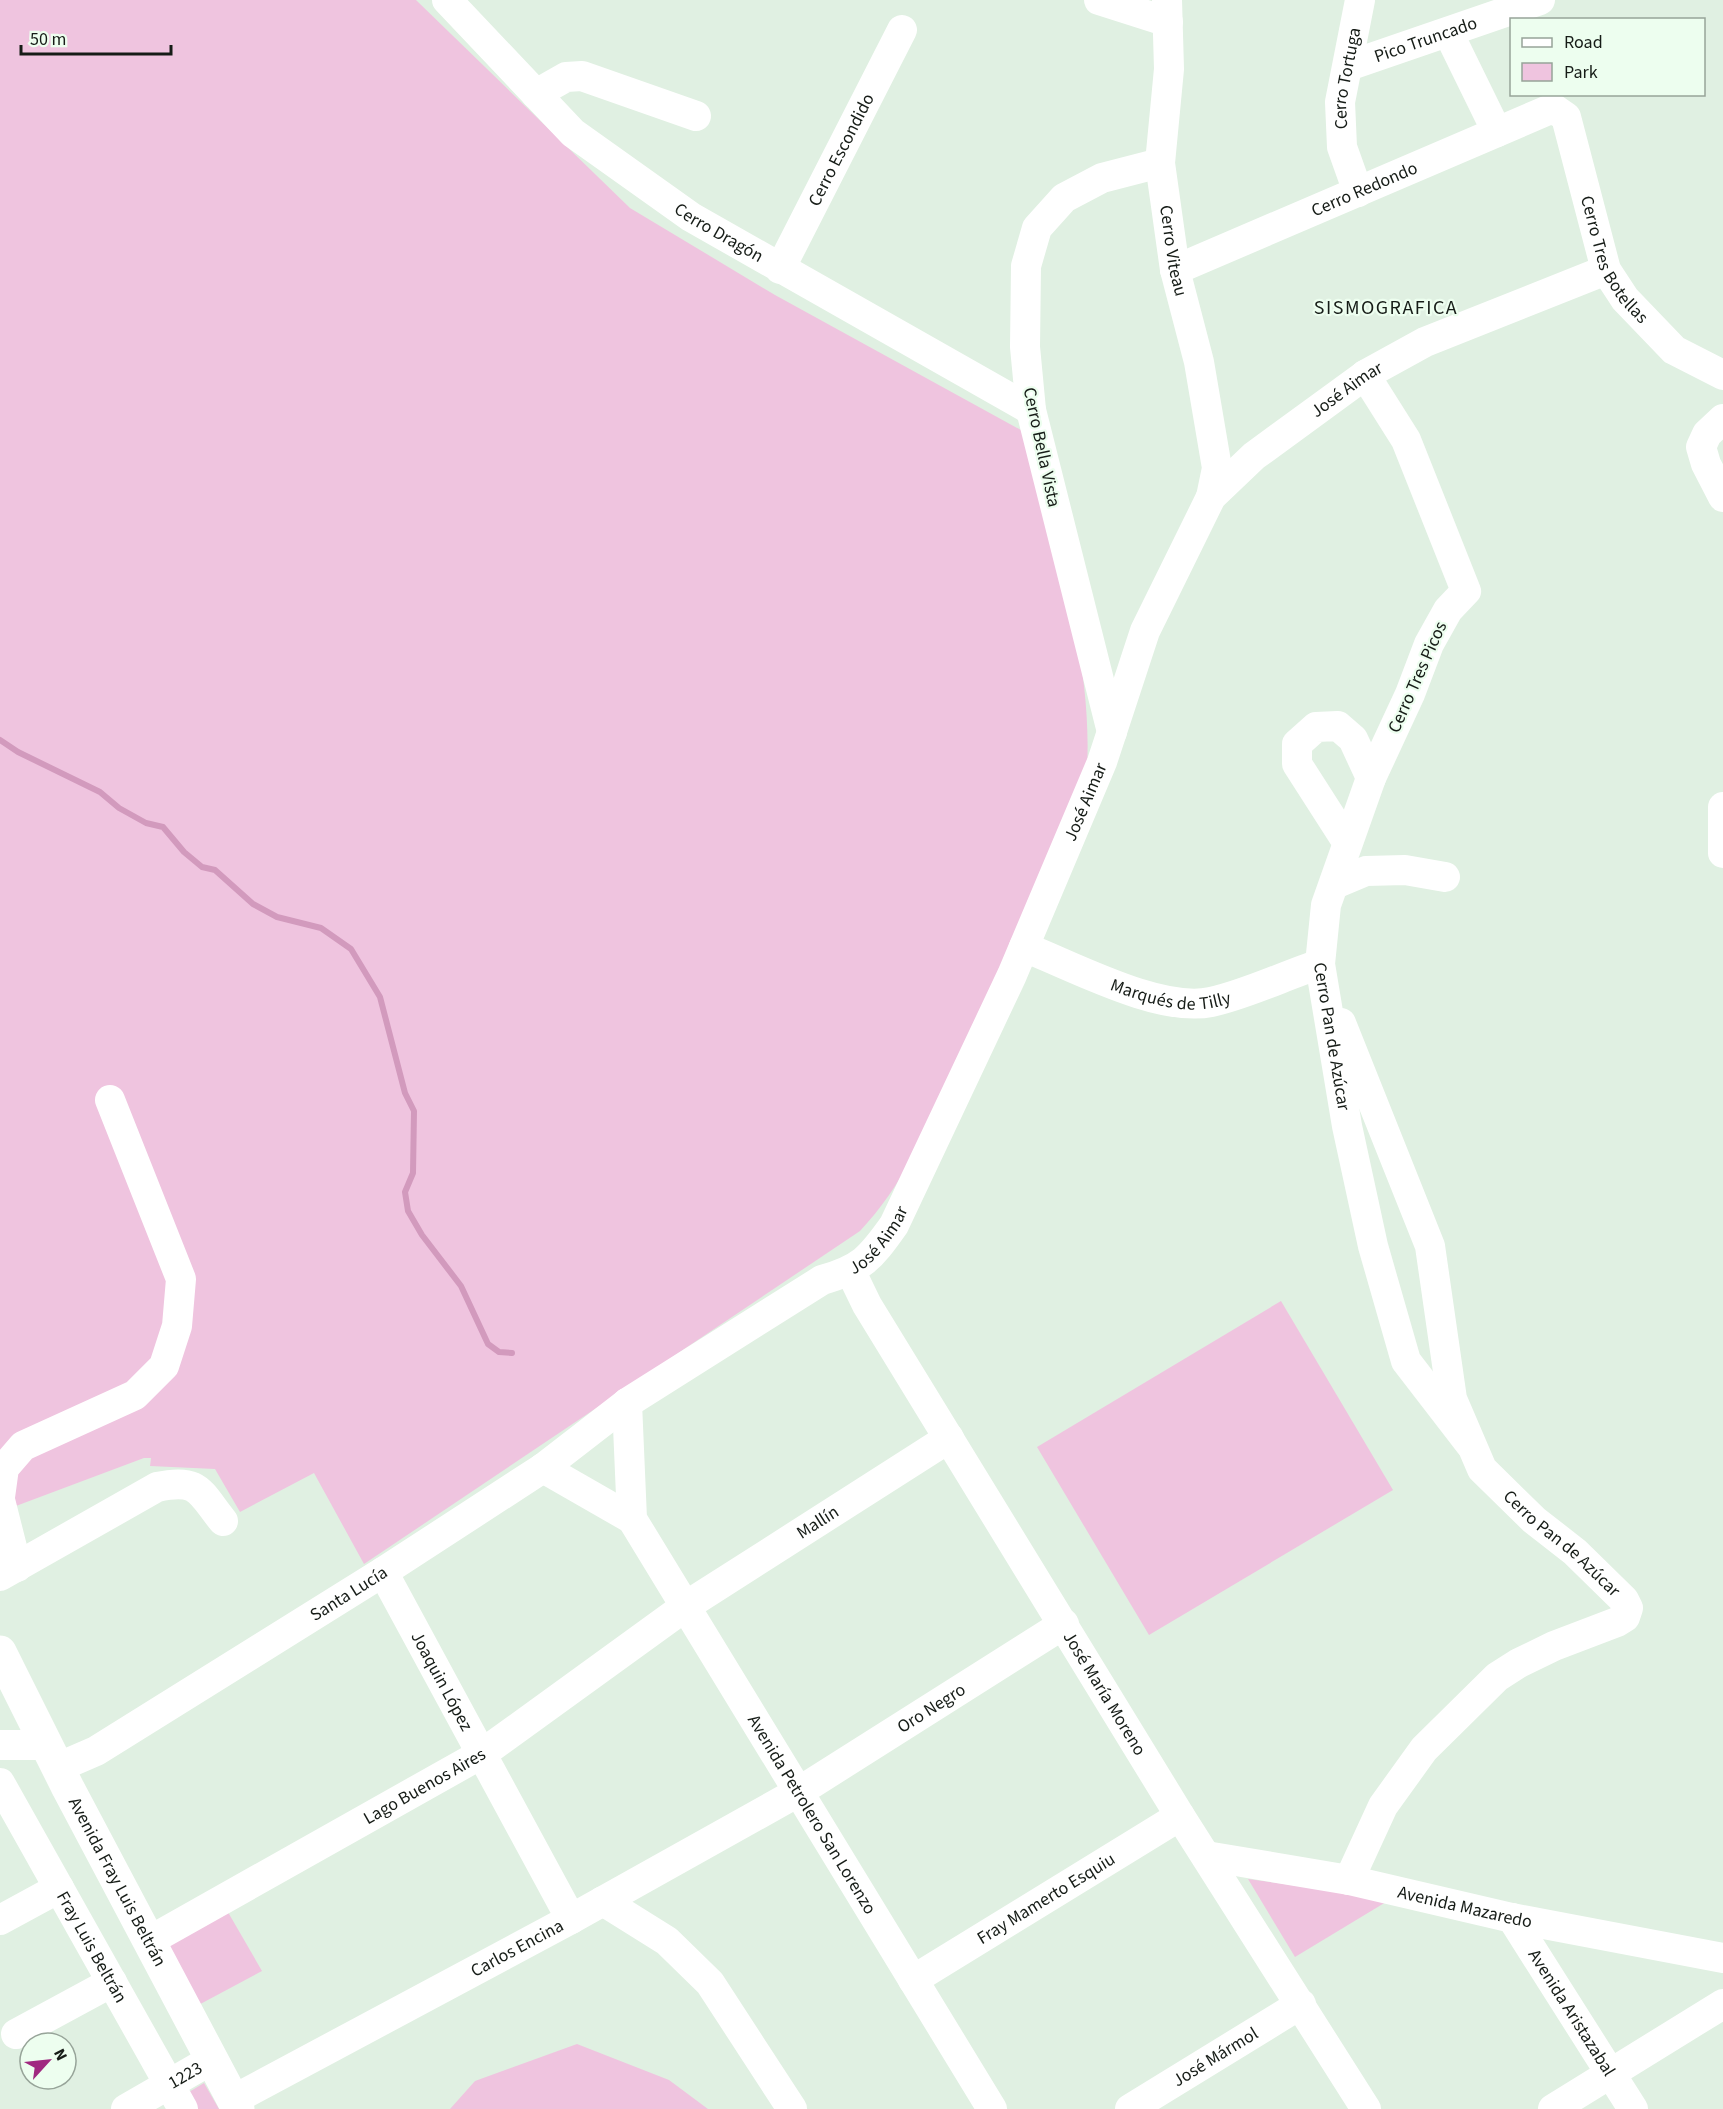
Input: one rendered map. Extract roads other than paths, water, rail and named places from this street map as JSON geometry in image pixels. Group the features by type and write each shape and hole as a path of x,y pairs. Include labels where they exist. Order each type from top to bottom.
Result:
{"main road":[{"name":"Avenida Fray Luis Beltrán","path":"0,1652 52,1756 236,2105"}],"street":[{"name":"Cerro Dragón","path":"447,0 573,133 691,217 1031,410"},
{"path":"1099,0 1168,11"},
{"name":"Cerro Tortuga","path":"1358,192 1342,147 1340,102 1360,0"},
{"name":"Pico Truncado","path":"1348,66 1540,0"},
{"name":"Cerro Viteau","path":"1168,11 1169,69 1160,163 1175,270 1199,362 1217,468 1210,497"},
{"name":"Cerro Escondido","path":"780,269 902,30"},
{"path":"1448,32 1497,132"},
{"path":"536,94 566,77 582,76 696,116"},
{"name":"Cerro Redondo","path":"1175,270 1553,108"},
{"name":"Cerro Tres Botellas","path":"1553,108 1566,117 1606,270 1625,299 1674,350 1723,375"},
{"name":"Cerro Bella Vista","path":"1112,732 1031,410 1025,347 1026,267 1037,228 1064,198 1102,178 1160,163"},
{"name":"José Aimar","path":"627,1403 822,1280 851,1272 878,1249 894,1226 1024,946 1102,762 1145,631 1210,497 1254,456 1365,375 1425,342 1606,270"},
{"name":"Cerro Tres Picos","path":"1320,963 1326,904 1371,778 1410,694 1429,644 1448,610 1466,591 1406,440 1365,375"},
{"path":"1723,419 1707,434 1701,447 1706,464 1723,497"},
{"path":"1347,842 1297,764 1297,744 1316,727 1338,726 1353,739 1371,778"},
{"path":"1723,807 1723,853"},
{"path":"1335,884 1366,871 1405,870 1444,877"},
{"name":"Marqués de Tilly","path":"1024,946 1141,994 1176,1003 1210,1002 1320,963"},
{"name":"Cerro Pan de Azúcar","path":"1320,963 1347,1126 1373,1246 1402,1351 1406,1361 1470,1444"},
{"name":"Cerro Pan de Azúcar","path":"1320,963 1375,1113 1430,1246 1452,1399 1470,1444 1482,1469 1534,1520 1575,1552 1624,1600 1628,1608 1625,1617 1617,1622 1554,1646 1518,1663 1497,1677 1424,1749 1383,1806 1349,1880"},
{"path":"110,1100 181,1279 177,1326 164,1366 135,1395 23,1446 4,1468 0,1499 9,1571 157,1487 179,1482 196,1487 223,1521"},
{"name":"José María Moreno","path":"851,1272 867,1305 1180,1816 1366,2109"},
{"name":"Santa Lucía","path":"52,1756 96,1750 383,1572 543,1468 627,1403"},
{"name":"Avenida Petrolero San Lorenzo","path":"627,1403 632,1519"},
{"name":"Mallín","path":"686,1606 949,1438"},
{"name":"Avenida Petrolero San Lorenzo","path":"543,1468 632,1519 992,2109"},
{"name":"Joaquin López","path":"383,1572 571,1919"},
{"name":"Lago Buenos Aires","path":"149,1941 483,1753 686,1606"},
{"name":"Oro Negro","path":"800,1791 1064,1624"},
{"path":"0,1745 52,1756"},
{"name":"Fray Luis Beltrán","path":"2,1790 183,2109"},
{"name":"Carlos Encina","path":"236,2105 800,1791"},
{"name":"Fray Mamerto Esquiu","path":"913,1980 1180,1816"},
{"name":"Avenida Mazaredo","path":"1206,1856 1349,1880 1512,1918 1723,1958"},
{"path":"0,1920 58,1888"},
{"path":"603,1901 667,1941 704,1975 792,2109"},
{"name":"Avenida Aristazabal","path":"1512,1918 1632,2109"},
{"path":"16,2034 112,1982"},
{"name":"José Mármol","path":"1130,2109 1301,2004"},
{"path":"1553,2109 1723,2004"},
{"name":"1223","path":"126,2109 211,2060"}],"waterway":[{"path":"0,740 18,752 100,792 119,808 146,823 163,827 184,852 202,867 215,870 253,904 277,917 321,928 351,949 380,997 405,1093 414,1111 413,1173 405,1192 408,1211 422,1235 461,1286 488,1344 499,1352 512,1353"}],"district":[{"name":"SISMOGRAFICA","path":"1386,307"}]}
